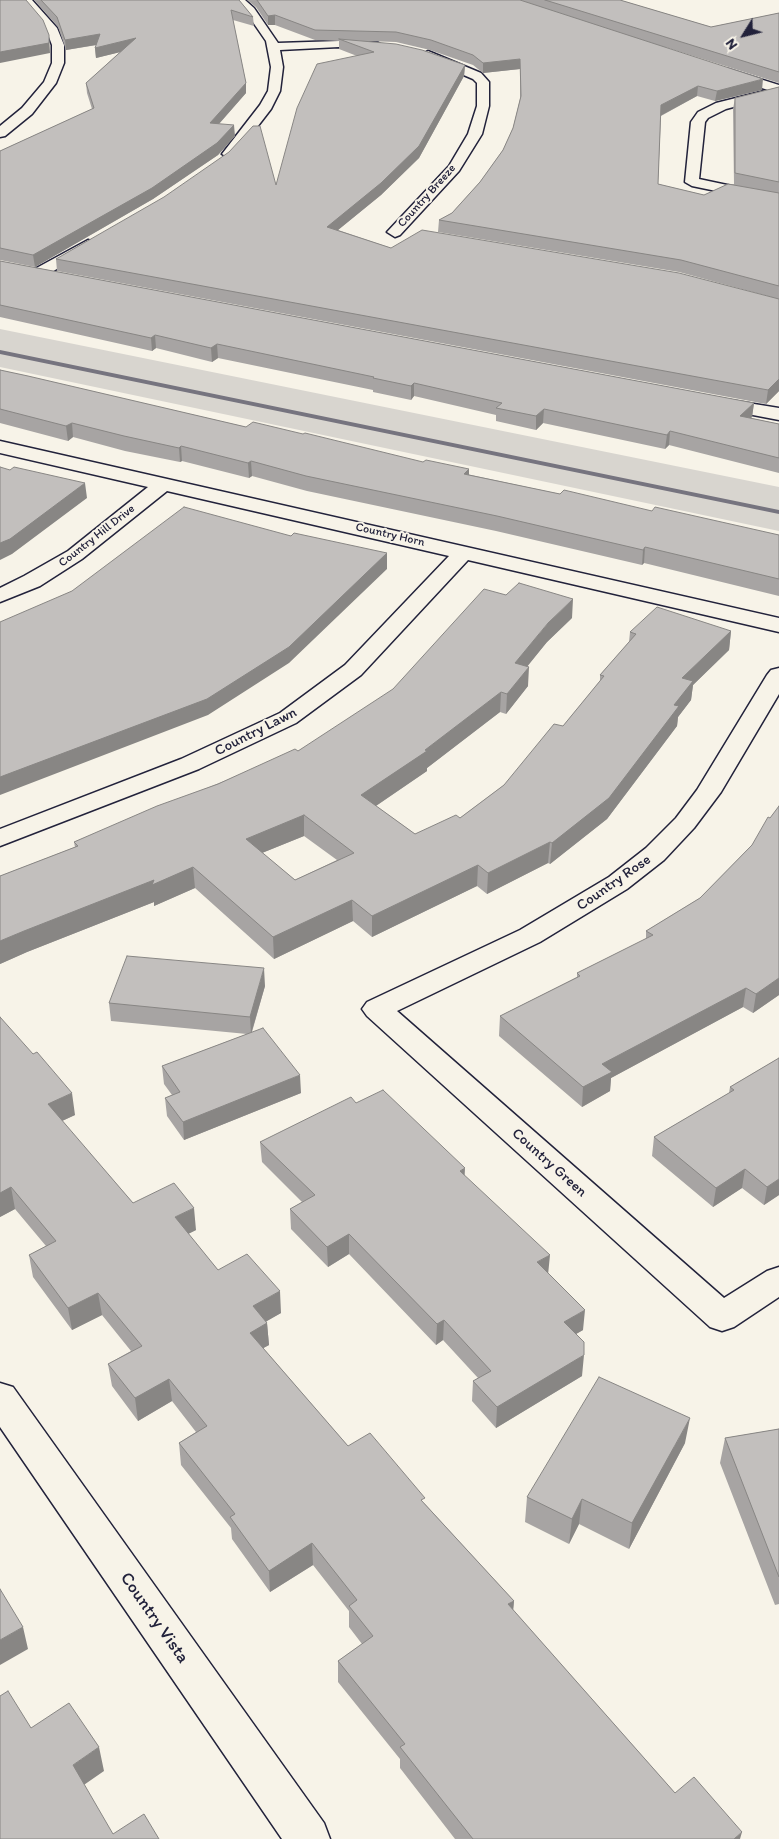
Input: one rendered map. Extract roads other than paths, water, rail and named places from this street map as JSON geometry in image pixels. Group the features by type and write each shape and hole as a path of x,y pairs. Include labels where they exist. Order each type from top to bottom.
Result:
{"street":[{"path":"0,133 26,112 50,83 58,63 58,45 51,28 26,0"},
{"path":"218,164 241,141 266,106 274,91 277,68 274,47 264,29 239,0"},
{"path":"274,47 339,44 387,47"},
{"name":"Country Breeze","path":"412,51 468,70 477,76 483,82 483,106 475,134 454,168 395,232 412,234"},
{"path":"713,68 779,90"},
{"path":"779,90 721,106 703,115 698,122 692,182 779,200"},
{"path":"37,274 97,240"},
{"path":"18,270 66,280"},
{"path":"700,400 779,414"},
{"name":"Country Horn","path":"0,447 779,625"},
{"name":"Country Hill Drive","path":"0,596 32,581 75,556 164,484"},
{"name":"Country Lawn","path":"0,838 190,764 288,718 353,670 464,552"},
{"name":"Country Rose","path":"377,1009 530,936 618,883 655,854 685,823 708,792 779,675"},
{"name":"Country Green","path":"377,1009 722,1317 779,1280"},
{"name":"Country Vista","path":"0,1398 308,1839"}],"waterway":[{"path":"0,352 779,512"}]}
